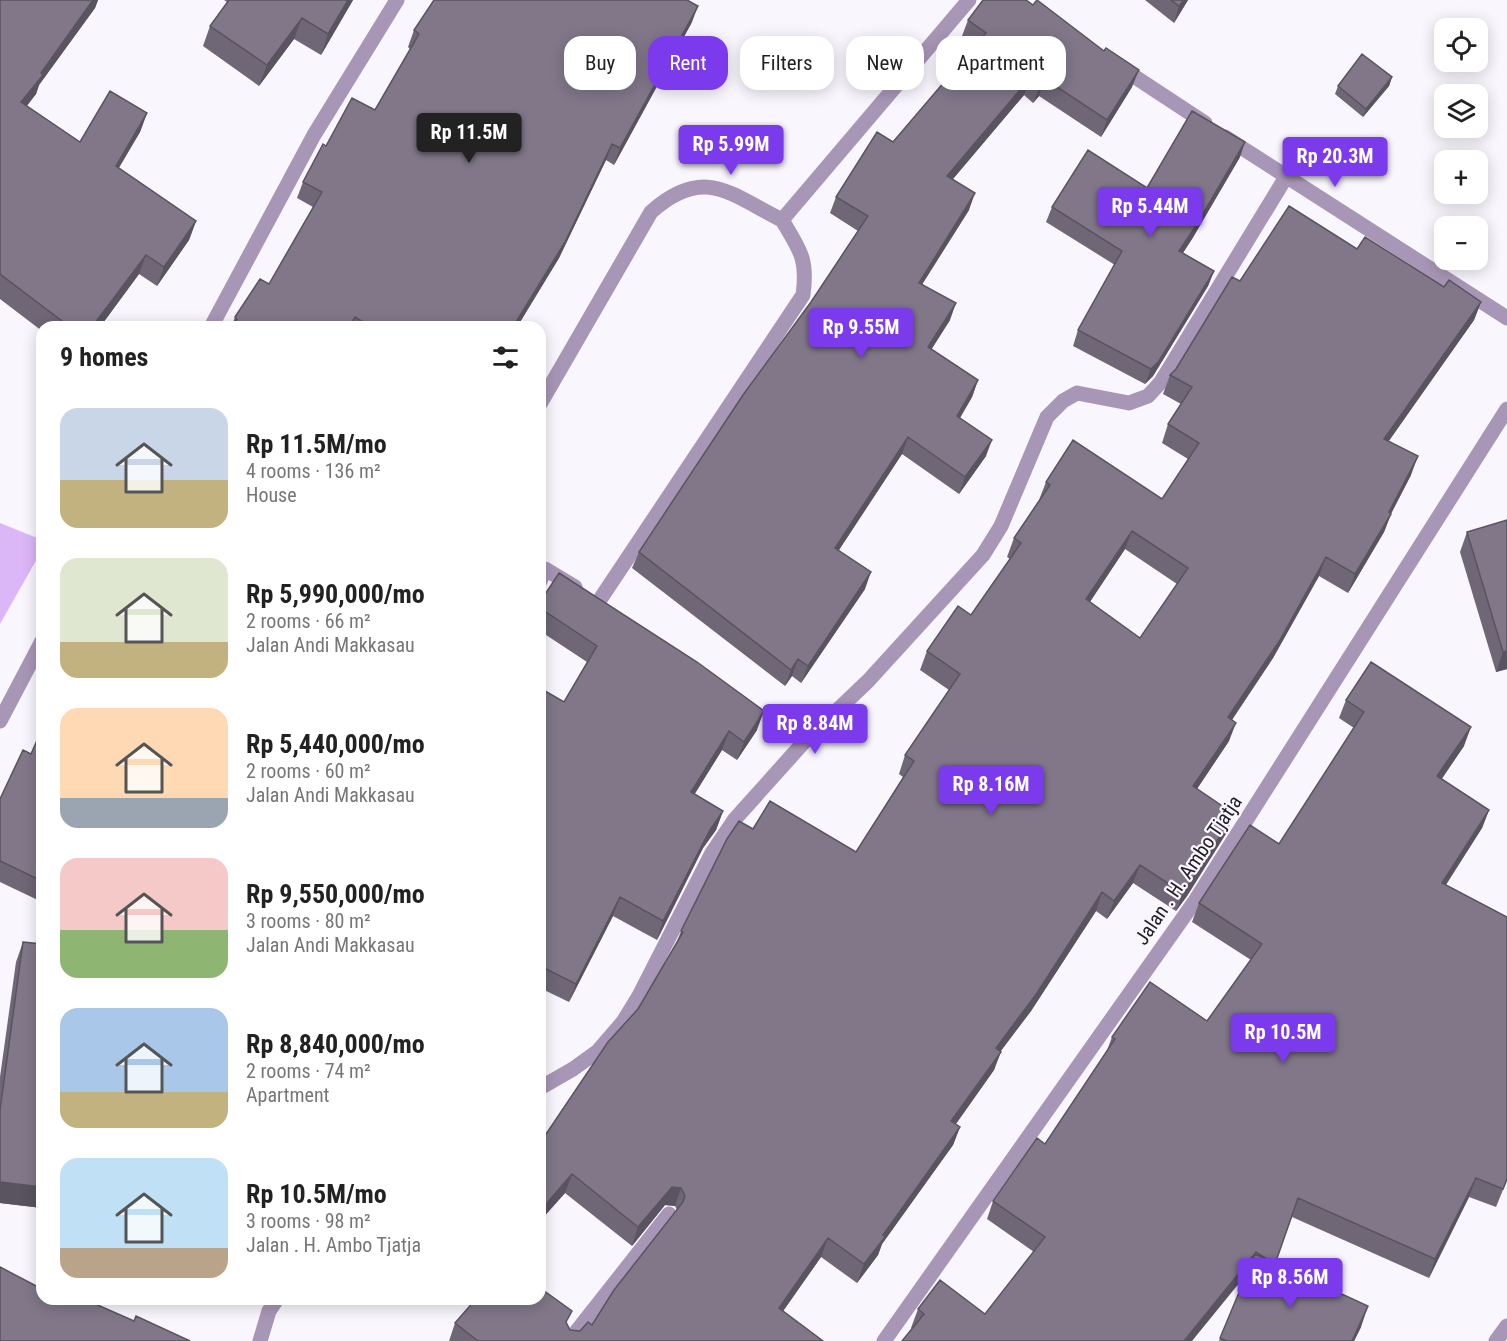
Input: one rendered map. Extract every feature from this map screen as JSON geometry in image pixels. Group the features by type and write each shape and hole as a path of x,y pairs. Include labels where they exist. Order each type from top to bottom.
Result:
{"street":[{"path":"214,321 314,135 397,0"},
{"path":"782,220 969,0"},
{"path":"1108,58 1286,177 1507,318"},
{"path":"546,1085 598,1051 623,1022 639,996 712,853 735,819 804,742 876,672 983,555 1001,526 1047,417 1063,401 1077,393 1129,403 1148,396 1161,382 1286,177"},
{"path":"546,394 651,212 664,200 681,190 695,186 716,187 782,220 803,255 805,268 803,295 604,605 546,574"},
{"name":"Jalan . H. Ambo Tjatja","path":"884,1341 1195,901 1507,409"},
{"path":"0,721 36,652"},
{"path":"569,1341 669,1214"},
{"path":"260,1341 273,1305"},
{"path":"1496,1341 1507,1326"}],"shaded area":[{"path":"0,523 36,538 36,561 0,624"}],"building":[{"path":"0,0 93,0 41,73 43,75 21,102 80,142 110,91 147,113 116,166 196,221 164,267 146,255 96,321 62,321 0,274"},
{"path":"229,0 348,0 328,34 302,18 267,65 210,26"},
{"path":"434,0 687,0 698,6 682,36 648,36 648,90 652,90 620,148 612,144 565,242 517,321 361,321 355,317 353,321 236,321 235,317 260,279 269,284 322,192 303,182 323,144 326,146 352,98 375,110 419,34 414,30"},
{"path":"983,0 1026,0 1033,5 1037,0 1104,51 1106,48 1139,70 1107,120 1062,90 1066,90 1066,36 983,36 986,33 968,20"},
{"path":"1171,0 1184,0 1179,6"},
{"path":"1362,54 1392,77 1366,109 1338,86"},
{"path":"937,90 1020,90 947,176 975,193 919,283 956,303 928,347 978,380 957,416 992,440 965,477 908,437 835,548 871,572 808,666 798,659 791,670 639,552 743,395 811,302 868,216 836,197 877,132 893,142"},
{"path":"1192,111 1245,142 1179,251 1214,271 1159,361 1151,369 1078,330 1122,251 1052,207 1088,150 1147,188"},
{"path":"1289,206 1357,249 1365,237 1444,287 1449,280 1481,302 1384,439 1418,456 1389,512 1391,514 1355,574 1326,557 1280,640 1228,717 1236,723 1193,786 1234,814 1183,893 1140,865 1114,901 1102,892 1037,993 996,1048 1001,1052 951,1121 960,1127 883,1235 885,1237 864,1264 828,1238 779,1308 823,1341 478,1341 455,1323 471,1305 546,1305 546,1292 572,1311 566,1322 570,1330 580,1331 588,1322 592,1325 614,1290 683,1202 685,1196 681,1188 672,1187 638,1227 572,1174 546,1204 546,1134 608,1042 638,1009 683,932 681,931 727,839 739,821 753,829 770,801 856,852 914,761 905,755 960,674 927,651 958,606 971,615 1021,543 1014,538 1050,485 1046,482 1073,440 1162,499 1199,443 1168,424 1192,387 1170,375 1176,369 1232,277 1240,281","holes":["1132,531 1188,568 1140,638 1086,599"]},
{"path":"1507,520 1507,651 1503,652 1467,532"},
{"path":"559,573 697,662 764,711 744,742 729,731 691,792 723,811 710,830 663,921 620,897 576,984 546,969 546,692 564,702 597,646 546,612 546,593"},
{"path":"1371,662 1471,727 1437,776 1489,810 1442,883 1507,917 1507,1179 1503,1189 1476,1178 1435,1259 1298,1198 1275,1264 1256,1252 1184,1341 902,1341 924,1314 918,1309 940,1280 985,1314 1045,1237 993,1201 1037,1138 1045,1144 1115,1039 1112,1037 1150,982 1207,1021 1262,944 1199,903 1250,825 1279,844 1364,712 1346,700"},
{"path":"36,743 36,878 0,861 0,799 23,750 31,754"},
{"path":"23,942 36,943 36,1186 0,1182 0,1110"},
{"path":"1255,1254 1368,1306 1352,1341 1227,1341 1220,1338"},
{"path":"0,1267 36,1286 36,1305 98,1305 134,1321 136,1316 190,1341 0,1341"}]}
